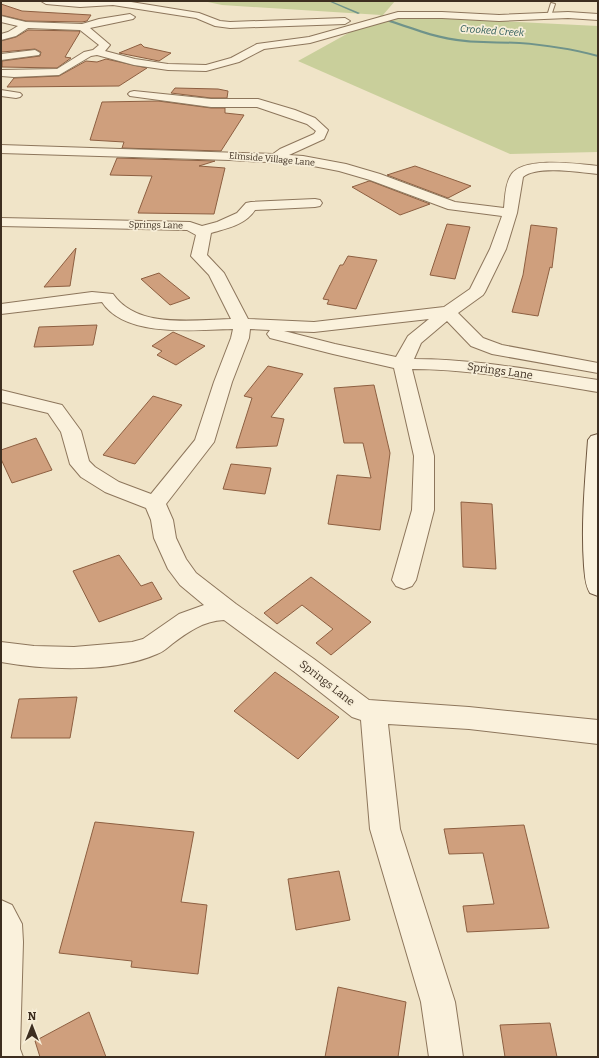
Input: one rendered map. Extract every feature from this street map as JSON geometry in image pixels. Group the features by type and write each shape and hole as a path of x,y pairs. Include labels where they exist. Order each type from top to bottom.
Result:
{"street":[{"path":"46,1 80,4 113,2 199,16 218,24 230,25 299,22 330,23 350,21 396,11 499,18 568,15 596,18"},
{"path":"1,73 14,74 59,72 88,54 97,52 134,62 168,67 206,68 235,60 261,46 310,40 396,11"},
{"path":"1,14 12,12"},
{"path":"1,19 26,26 83,27 99,22 130,17"},
{"path":"1,37 12,34 26,26"},
{"path":"83,27 105,45 97,52"},
{"path":"1,57 35,53"},
{"path":"1,84 14,74"},
{"path":"1,92 16,95"},
{"path":"134,94 211,103 258,104 291,113 311,121 322,130 320,136 285,152 275,159"},
{"name":"Elmside Village Lane","path":"1,149 230,156 303,160 341,167 375,177 453,206 510,213"},
{"path":"510,213 518,176 522,170 534,167 598,170"},
{"path":"1,396 55,409 71,431 80,464 88,472 112,487 155,503 204,442 223,382 240,338 242,324 216,273 199,256 204,233 201,231 236,220 248,212 251,206 315,203"},
{"name":"Springs Lane","path":"402,364 414,340 448,312 477,292 498,250 510,213"},
{"name":"Springs Lane","path":"1,222 190,226 201,231"},
{"name":"Springs Lane","path":"1,309 92,297 107,297 113,306 133,318 166,325 242,324 314,327 448,312"},
{"name":"Springs Lane","path":"448,312 477,342 498,350 598,368"},
{"name":"Springs Lane","path":"242,324 332,349 402,364 437,364 490,368 598,386"},
{"path":"490,368 486,358 487,355 498,350"},
{"path":"402,364 424,456 423,510 404,580"},
{"path":"598,440 594,501 594,548 598,587"},
{"name":"Springs Lane","path":"155,503 162,520 165,538 176,563 188,578 228,611 305,666 361,709 374,713 405,713 456,717 598,732"},
{"path":"4,659 91,657 136,651 149,648 182,624 198,615 216,611 228,611"},
{"path":"374,713 385,829 438,1002 446,1057"},
{"path":"1,916 6,924 7,942 3,1049 6,1057"}],"lane":[{"path":"549,16 553,4"}],"green space":[{"path":"203,1 395,1 383,15 598,26 598,152 510,154 298,61 381,15 222,5"}],"building":[{"path":"1,4 22,11 91,15 87,21 82,22 26,21 1,15"},
{"path":"28,30 80,32 65,57 71,58 57,68 2,67 2,61 40,56 41,52 35,49 1,51 1,41 16,37"},
{"path":"141,44 144,47 171,53 159,61 119,53"},
{"path":"106,59 147,68 119,86 7,87 14,78 59,76 86,61 97,62"},
{"path":"175,88 218,89 228,91 227,98 211,98 171,93"},
{"path":"158,101 211,108 225,108 225,113 244,115 221,151 122,148 124,142 90,140 102,102"},
{"path":"117,158 215,161 199,166 225,168 214,214 138,213 152,176 110,175"},
{"path":"415,166 471,186 448,198 387,175"},
{"path":"369,181 430,204 400,215 352,187"},
{"path":"447,224 470,227 455,279 430,275"},
{"path":"531,225 557,228 552,268 550,267 538,316 512,312 523,275"},
{"path":"76,248 70,286 44,287"},
{"path":"348,256 377,260 356,309 327,304 329,300 323,299 340,265 343,265"},
{"path":"159,273 190,298 170,305 141,279"},
{"path":"97,325 93,345 34,347 39,327"},
{"path":"173,332 205,346 176,365 157,355 162,351 152,346"},
{"path":"268,366 303,374 271,417 284,419 277,446 236,448 252,398 244,396"},
{"path":"374,385 390,453 380,530 328,524 337,475 371,478 363,443 344,443 334,388"},
{"path":"153,396 182,405 135,464 103,455"},
{"path":"36,438 52,470 12,483 1,459 1,450"},
{"path":"231,464 271,468 265,494 223,489"},
{"path":"461,502 492,504 496,569 463,567"},
{"path":"119,555 141,586 152,582 162,599 99,622 73,571"},
{"path":"311,577 371,622 331,655 316,643 333,629 302,605 277,624 264,613"},
{"path":"275,672 339,717 298,759 234,711"},
{"path":"77,697 70,738 11,738 19,699"},
{"path":"95,822 194,832 181,902 207,905 198,974 131,967 132,961 59,953"},
{"path":"524,825 549,928 467,932 463,906 494,904 483,853 449,854 444,829"},
{"path":"339,871 350,920 296,930 288,879"},
{"path":"338,987 406,1002 398,1057 325,1057"},
{"path":"89,1012 106,1057 40,1057 35,1041"},
{"path":"550,1023 557,1057 505,1057 500,1025"}],"waterway":[{"name":"Crooked Creek","path":"329,1 359,13"},
{"name":"Crooked Creek","path":"387,20 449,39 475,42 539,45 569,49 598,56"}]}
